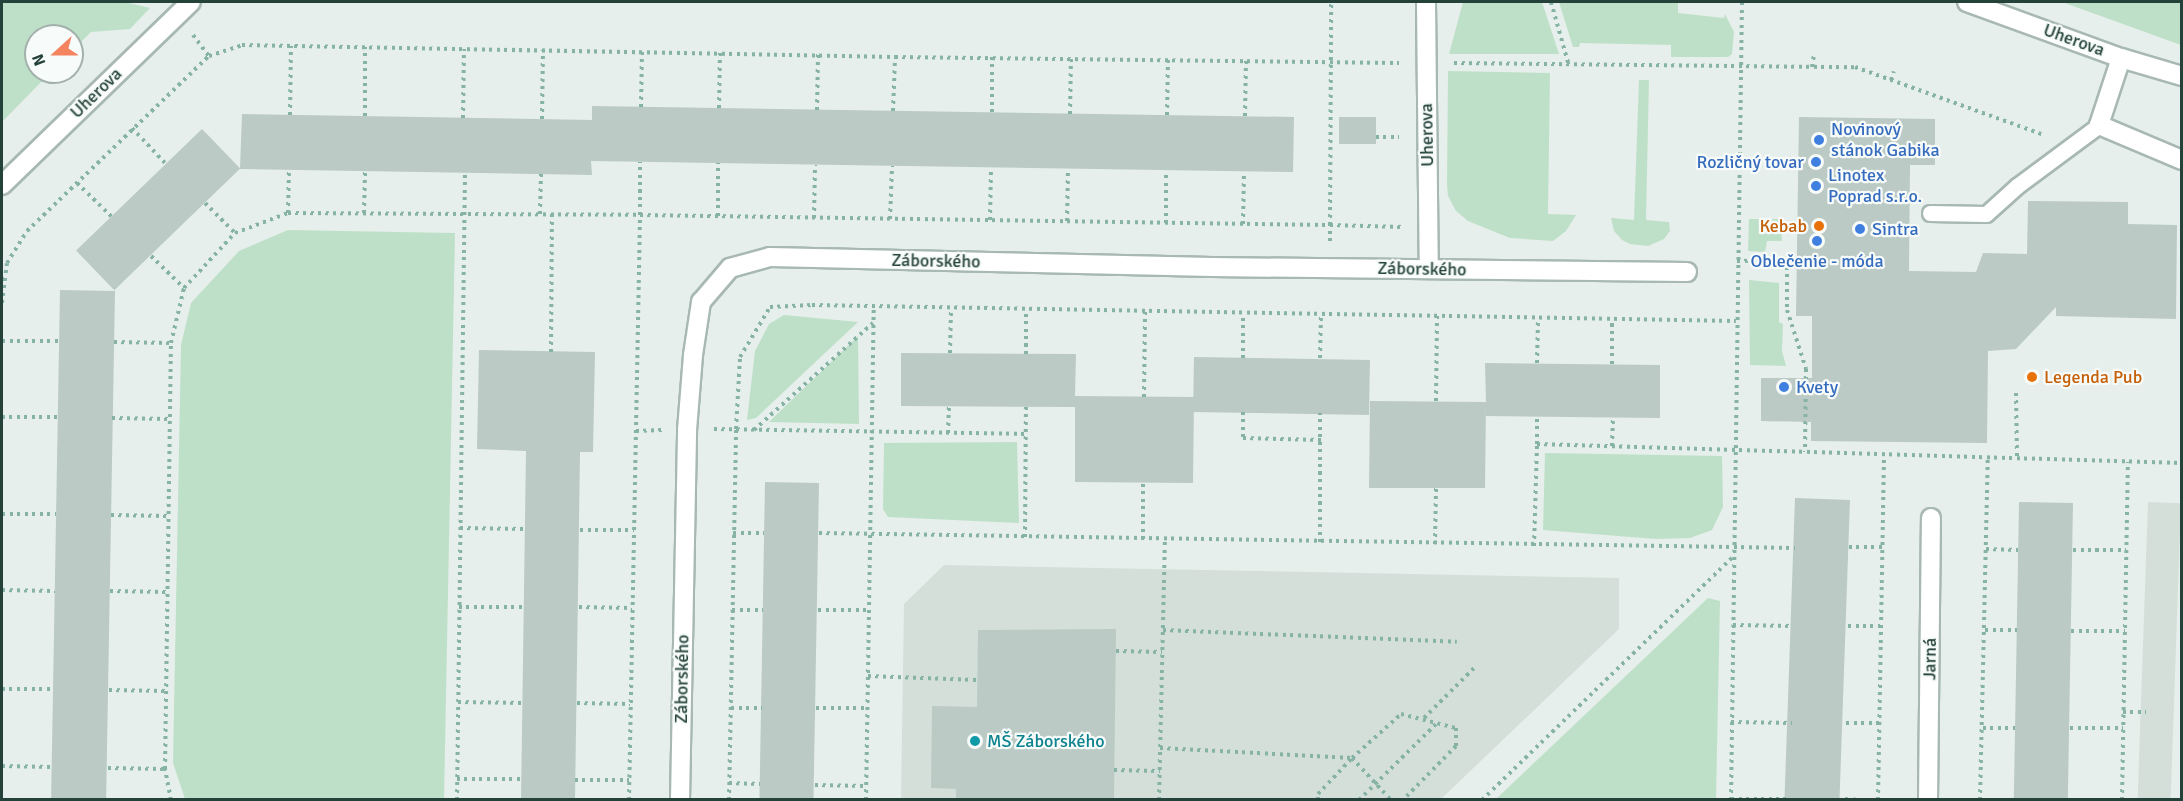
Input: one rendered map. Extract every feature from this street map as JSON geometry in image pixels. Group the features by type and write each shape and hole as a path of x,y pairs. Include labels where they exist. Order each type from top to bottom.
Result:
{"street":[{"name":"Uherova","path":"2,185 191,2"},
{"name":"Uherova","path":"1426,2 1429,269"},
{"name":"Uherova","path":"1967,2 2121,58 2181,76"},
{"path":"2121,58 2099,125 2181,160"},
{"name":"Záborského","path":"680,800 687,430 693,355 701,302 730,268 770,257 1330,268 1687,272"},
{"name":"Jarná","path":"1928,800 1931,518"}],"lane":[{"path":"1930,213 1986,214 2070,144 2099,125"}],"path":[{"path":"1330,268 1331,2"},
{"path":"1551,2 1569,66"},
{"path":"1742,2 1739,66 1731,799 1790,799"},
{"path":"2,303 7,263 27,231 132,128 210,56 242,45 895,57 1411,63"},
{"path":"290,115 291,46"},
{"path":"365,47 365,116"},
{"path":"463,118 464,49"},
{"path":"542,119 543,50"},
{"path":"641,107 642,51"},
{"path":"719,108 720,53"},
{"path":"817,110 818,54"},
{"path":"1812,67 1814,54"},
{"path":"893,111 895,57"},
{"path":"992,57 992,112"},
{"path":"1070,114 1071,58"},
{"path":"1167,115 1168,60"},
{"path":"1245,116 1246,61"},
{"path":"1446,63 1855,67 2070,144"},
{"path":"1891,80 1894,71"},
{"path":"132,128 166,164"},
{"path":"629,800 640,162"},
{"path":"717,216 718,163"},
{"path":"814,218 815,165"},
{"path":"891,219 892,166"},
{"path":"990,220 991,168"},
{"path":"1067,221 1068,169"},
{"path":"288,213 289,170"},
{"path":"364,213 365,171"},
{"path":"1166,171 1166,223"},
{"path":"456,800 465,172"},
{"path":"1243,224 1244,172"},
{"path":"540,214 541,174"},
{"path":"77,183 112,217"},
{"path":"205,203 234,233"},
{"path":"171,800 165,769 171,343 184,288 234,233 288,213 717,216 1428,228"},
{"path":"550,352 552,214"},
{"path":"151,256 184,288"},
{"path":"1787,259 1787,310 1806,369 1805,452"},
{"path":"1737,261 1797,260"},
{"path":"729,800 736,429 740,357 770,307 1736,321"},
{"path":"866,800 874,307"},
{"path":"950,353 951,308"},
{"path":"1026,309 1026,354"},
{"path":"1144,397 1145,311"},
{"path":"1243,313 1243,358"},
{"path":"1320,358 1321,314"},
{"path":"1436,401 1437,316"},
{"path":"1537,363 1538,318"},
{"path":"1612,319 1612,364"},
{"path":"754,430 874,322"},
{"path":"2,341 59,341"},
{"path":"114,342 171,343"},
{"path":"2016,393 2017,459"},
{"path":"948,433 949,406"},
{"path":"1025,537 1026,407"},
{"path":"1243,412 1243,438 1321,440"},
{"path":"1320,413 1320,542"},
{"path":"2,417 58,417"},
{"path":"1534,546 1537,417"},
{"path":"1612,417 1612,446"},
{"path":"112,418 170,419"},
{"path":"710,429 1025,434"},
{"path":"636,431 669,430"},
{"path":"1537,444 2181,463"},
{"path":"1878,800 1884,455"},
{"path":"1980,800 1988,458"},
{"path":"2122,800 2128,462"},
{"path":"1143,483 1143,539"},
{"path":"1435,544 1436,488"},
{"path":"2,514 56,514"},
{"path":"111,515 169,516"},
{"path":"460,528 526,529"},
{"path":"580,530 634,530"},
{"path":"734,533 764,533"},
{"path":"819,533 1534,546 1795,548"},
{"path":"1159,800 1165,539"},
{"path":"1849,547 1882,547"},
{"path":"1986,549 2018,550"},
{"path":"2073,550 2126,550"},
{"path":"1482,800 1733,558"},
{"path":"2,590 55,591"},
{"path":"110,591 168,592"},
{"path":"459,607 524,607"},
{"path":"579,608 632,608"},
{"path":"732,610 763,610"},
{"path":"818,610 869,610"},
{"path":"1732,626 1793,626"},
{"path":"1848,626 1880,626"},
{"path":"1163,630 1457,642"},
{"path":"1985,630 2017,630"},
{"path":"2071,631 2125,631"},
{"path":"1116,651 1162,652"},
{"path":"1423,719 1474,667"},
{"path":"868,676 977,680"},
{"path":"2,689 54,689"},
{"path":"109,690 167,691"},
{"path":"458,702 522,703"},
{"path":"577,703 630,704"},
{"path":"730,708 762,708"},
{"path":"816,708 868,708"},
{"path":"2123,712 2146,712"},
{"path":"1318,800 1318,794 1352,758 1401,714 1456,728 1456,746 1402,800"},
{"path":"1359,800 1438,722"},
{"path":"1731,722 1792,723"},
{"path":"1846,723 1879,723"},
{"path":"1983,728 2015,728"},
{"path":"2070,728 2123,728"},
{"path":"1160,748 1352,758 1391,800"},
{"path":"2,766 52,767"},
{"path":"108,768 165,769"},
{"path":"1114,770 1160,771"},
{"path":"457,779 521,779"},
{"path":"575,780 629,780"},
{"path":"729,783 760,784"},
{"path":"815,785 866,786"},
{"path":"1845,799 1861,800"}],"shaded area":[{"path":"2148,502 2181,503 2171,800 2138,799"},
{"path":"944,565 1619,578 1619,629 1441,799 901,800 904,604"}],"green space":[{"path":"2,2 125,2 150,8 130,29 91,32 84,39 84,24 24,24 24,84 39,84 2,122"},
{"path":"1463,2 1542,2 1559,54 1449,54"},
{"path":"1559,2 1678,2 1678,13 1724,18 1725,14 1734,32 1732,54 1728,57 1671,57 1671,45 1580,43 1579,47 1573,47"},
{"path":"2062,2 2180,2 2181,45"},
{"path":"1448,71 1550,73 1548,214 1576,215 1566,231 1553,241 1510,238 1468,221 1456,211 1448,196 1447,184"},
{"path":"1639,80 1649,80 1646,220 1669,222 1670,231 1664,239 1648,246 1630,244 1622,240 1614,231 1611,218 1634,220"},
{"path":"1749,219 1781,219 1782,241 1767,241 1765,252 1748,251"},
{"path":"288,230 455,233 444,799 185,799 173,763 181,345 191,303 239,251"},
{"path":"1749,280 1779,283 1779,322 1783,324 1782,351 1786,366 1750,365"},
{"path":"784,315 858,322 756,418 747,420 755,351 769,324"},
{"path":"858,336 859,424 769,422"},
{"path":"1017,442 1019,523 888,517 883,509 884,443"},
{"path":"1545,453 1722,456 1723,507 1712,530 1690,538 1656,539 1543,530"},
{"path":"1708,598 1720,601 1716,799 1496,799"}],"building":[{"path":"592,106 1294,117 1293,172 591,161 592,175 240,169 242,114 592,120"},
{"path":"1339,117 1376,117 1376,144 1339,144"},
{"path":"1799,117 1935,119 1935,165 1910,165 1909,271 1976,272 1983,253 2027,254 2028,201 2128,202 2128,224 2177,225 2176,319 2056,316 2056,307 2016,349 1988,351 1987,443 1811,441 1811,422 1761,421 1761,378 1812,378 1812,316 1796,316"},
{"path":"202,129 240,169 114,290 76,251"},
{"path":"60,290 115,291 106,800 51,800"},
{"path":"479,350 595,352 593,452 580,452 575,800 521,800 526,451 477,449"},
{"path":"901,353 1076,354 1075,396 1194,397 1193,483 1075,482 1075,407 901,406"},
{"path":"1194,357 1370,360 1369,415 1193,412"},
{"path":"1485,363 1660,365 1660,418 1486,416"},
{"path":"1370,401 1486,402 1485,488 1369,488"},
{"path":"765,482 819,483 813,800 759,800"},
{"path":"1795,498 1850,500 1839,800 1784,800"},
{"path":"2019,502 2073,503 2068,800 2014,800"},
{"name":"MŠ Záborského","path":"1116,629 1114,800 956,800 956,789 931,788 932,706 977,707 978,630"}],"place":[{"name":"Novinový stánok Gabika","path":"1819,140"},
{"name":"Rozličný tovar","path":"1816,162"},
{"name":"Linotex Poprad s.r.o.","path":"1816,186"},
{"name":"Kebab","path":"1819,226"},
{"name":"Sintra","path":"1860,229"},
{"name":"Oblečenie - móda","path":"1817,241"},
{"name":"Legenda Pub","path":"2032,377"},
{"name":"Kvety","path":"1784,387"},
{"name":"MŠ Záborského","path":"975,741"}]}
